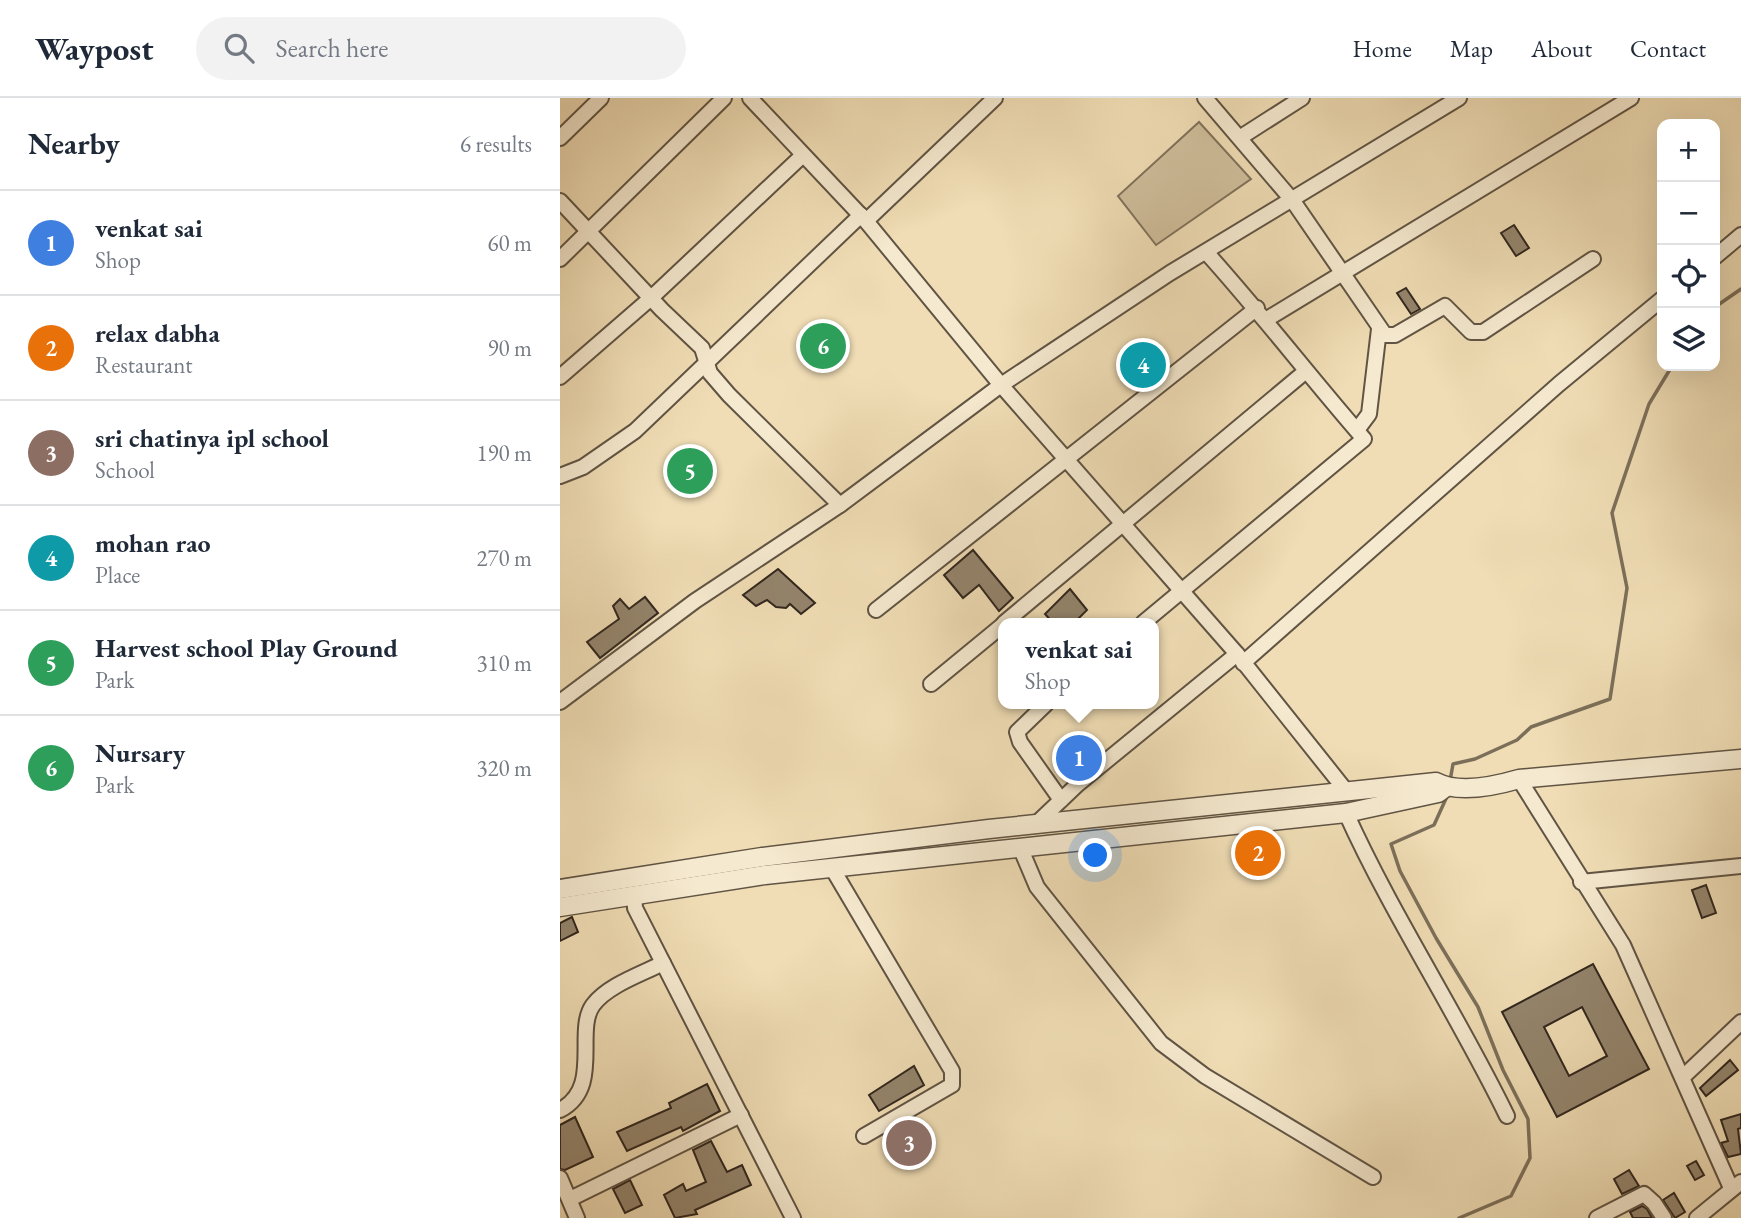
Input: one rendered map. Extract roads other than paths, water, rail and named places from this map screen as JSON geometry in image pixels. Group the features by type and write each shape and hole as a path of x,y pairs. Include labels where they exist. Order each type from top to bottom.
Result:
{"street":[{"path":"560,138 601,98"},
{"path":"560,259 590,233 724,98"},
{"path":"750,98 863,218 1002,385 1182,590 1347,792"},
{"path":"560,476 583,467 635,431 708,359 995,98"},
{"path":"1205,98 1293,201 1385,335 1395,335 1445,306 1471,332 1483,332 1593,260"},
{"path":"1241,137 1302,98"},
{"path":"560,702 695,601 840,505 1002,385 1206,252 1459,98"},
{"path":"876,610 1066,458 1262,314 1344,274 1631,98"},
{"path":"560,377 651,298 803,155"},
{"path":"560,201 702,348 708,359 710,373 729,396 840,505"},
{"path":"1720,253 1741,235"},
{"path":"1149,618 1364,439 1262,314 1206,252"},
{"path":"1037,823 1062,800 1240,659 1559,384 1657,303"},
{"path":"1357,430 1369,414 1379,329"},
{"path":"1011,618 1306,371"},
{"path":"931,684 998,629"},
{"path":"1041,709 1017,732 1020,742 1062,800"},
{"path":"560,888 762,857 1037,823 1436,782 1446,787 1500,785 1519,779 1741,759"},
{"path":"1519,779 1623,945 1736,1185 1698,1218"},
{"path":"560,907 832,868 1346,813 1438,793 1446,787"},
{"path":"1346,813 1372,870 1475,1051 1507,1116"},
{"path":"1020,848 1037,887 1161,1043 1205,1076 1373,1177"},
{"path":"1581,881 1741,866"},
{"path":"832,868 952,1071 952,1085 864,1136"},
{"path":"634,895 635,908 793,1218"},
{"path":"560,1110 578,1093 584,1076 591,1007 604,995 663,962"},
{"path":"1684,1076 1741,1021"},
{"path":"570,1199 741,1115"},
{"path":"560,1178 577,1218"},
{"path":"1597,1218 1644,1194 1654,1202 1664,1218"}],"waterway":[{"path":"1720,304 1741,289"},
{"path":"1450,781 1453,764 1475,759 1517,740 1531,727 1610,699 1627,588 1612,513 1649,404 1669,371"},
{"path":"1449,792 1434,825 1391,844 1400,871 1436,938 1478,1007 1503,1070 1528,1119 1530,1158 1511,1196 1459,1218"}],"place":[{"name":"Nursary","path":"823,346"},
{"name":"mohan rao","path":"1143,365"},
{"name":"Harvest school Play Ground","path":"690,471"},
{"name":"venkat sai","path":"1079,758"},
{"name":"relax dabha","path":"1258,853"},
{"name":"sri chatinya ipl school","path":"909,1143"}]}
